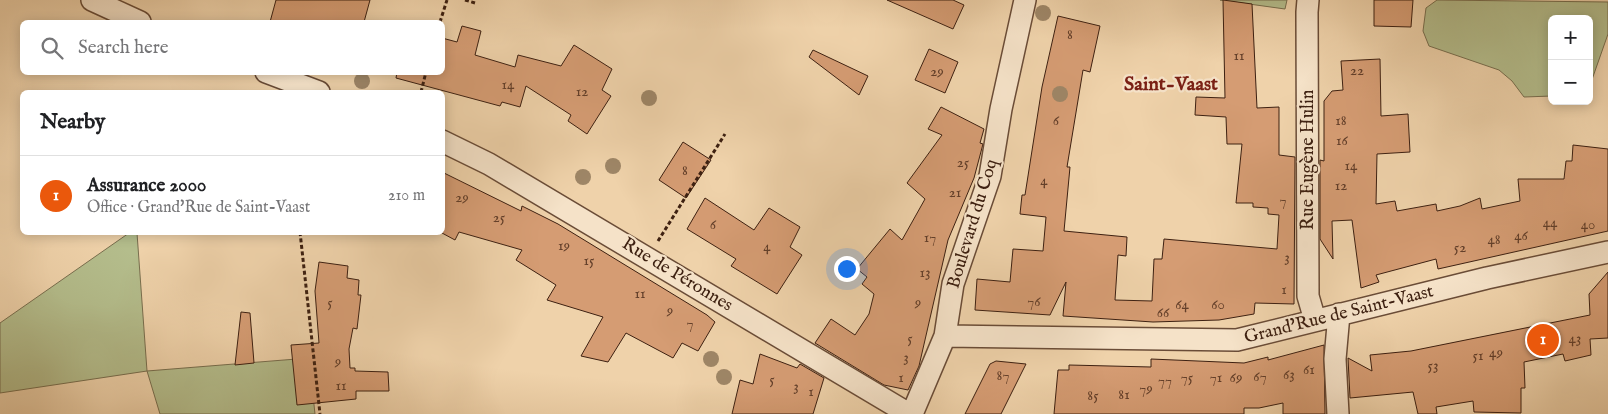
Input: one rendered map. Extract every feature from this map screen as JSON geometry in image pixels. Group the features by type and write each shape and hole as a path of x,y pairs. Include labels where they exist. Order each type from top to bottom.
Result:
{"street":[{"path":"92,0 136,20"},
{"name":"Boulevard du Coq","path":"911,414 945,336 953,284 990,176 1025,0"},
{"name":"Rue Eugène Hulin","path":"1308,0 1308,296 1315,320"},
{"path":"274,75 314,90"},
{"name":"Rue de Péronnes","path":"445,142 489,164 911,414"},
{"name":"Grand'Rue de Saint-Vaast","path":"945,336 1226,340 1249,338 1339,314 1608,252"},
{"path":"1338,414 1336,359 1339,314"}],"path":[{"path":"441,20 447,0"},
{"path":"465,0 475,3"},
{"path":"422,90 425,75"},
{"path":"648,258 725,134"},
{"path":"300,235 320,414"}],"green space":[{"path":"1220,0 1287,0 1285,9"},
{"path":"1437,0 1608,2 1608,34 1593,77 1593,15 1548,15 1548,96 1524,97 1512,81 1499,70 1429,46 1423,31 1426,8"},
{"path":"126,235 137,235 147,371 0,393 0,323"},
{"path":"309,358 315,414 160,414 147,371"}],"building":[{"path":"276,0 370,0 365,20 271,20"},
{"path":"887,0 953,0 964,5 953,29"},
{"path":"1223,0 1252,4 1257,108 1279,107 1279,155 1295,157 1294,304 1255,303 1254,314 1219,320 1153,322 1063,316 1066,282 1050,315 975,310 977,279 1010,282 1013,249 1043,251 1046,217 1020,214 1022,195 1025,195 1042,87 1058,16 1100,26 1090,72 1083,70 1067,167 1070,167 1064,231 1127,237 1126,256 1118,255 1115,300 1152,301 1154,259 1162,259 1164,239 1277,249 1279,215 1268,214 1268,208 1253,207 1253,203 1236,203 1242,144 1227,144 1226,117 1195,115 1196,97 1225,98"},
{"path":"1374,0 1413,0 1411,27 1374,26"},
{"path":"462,26 481,31 475,55 515,67 518,55 561,66 574,45 612,69 602,90 611,96 587,134 568,121 571,115 526,86 520,107 502,102 500,106 396,78 396,75 445,75 445,39 457,42"},
{"path":"929,49 958,62 945,93 915,80"},
{"path":"813,50 868,76 859,95 809,57"},
{"path":"1380,59 1381,116 1408,114 1410,152 1377,154 1376,204 1395,201 1397,211 1436,204 1437,211 1460,206 1480,198 1482,209 1520,201 1518,179 1564,179 1566,161 1572,161 1573,145 1608,149 1608,231 1438,269 1436,259 1376,275 1379,282 1361,288 1352,220 1332,221 1333,259 1320,239 1320,160 1324,161 1324,101 1332,91 1343,90 1341,61"},
{"path":"941,107 984,129 980,143 983,144 974,178 948,240 919,366 908,390 884,385 815,343 831,319 855,335 869,314 874,294 862,284 867,277 857,269 890,229 902,240 925,199 907,183 942,135 928,129"},
{"path":"683,142 711,160 686,198 659,180"},
{"path":"445,173 521,211 522,206 558,224 707,315 715,322 698,351 682,343 673,358 626,333 608,362 581,356 603,317 547,300 556,285 516,260 522,250 459,232 455,240 445,235"},
{"path":"705,198 754,230 769,208 800,227 790,247 802,255 777,294 731,266 736,259 687,229"},
{"path":"319,262 348,266 347,278 359,280 358,295 361,295 357,329 353,328 349,349 350,368 355,368 355,371 388,372 389,391 356,391 356,399 297,405 291,345 319,343 315,291"},
{"path":"1608,272 1608,338 1590,339 1591,355 1565,361 1563,354 1524,362 1525,388 1521,388 1521,413 1474,412 1473,401 1436,407 1437,414 1418,414 1413,392 1350,398 1348,358 1372,371 1370,355 1411,351 1590,315 1589,294"},
{"path":"241,312 250,313 254,363 235,365"},
{"path":"1324,345 1325,414 1283,414 1283,403 1259,408 1244,408 1244,414 1054,414 1058,370 1069,370 1069,365 1151,367 1151,359 1244,363 1268,357 1268,360"},
{"path":"760,354 797,368 800,364 824,378 813,414 732,414 740,380 753,384"},
{"path":"996,361 1026,364 1001,414 965,414 990,364"}],"place":[{"name":"Assurance 2000","path":"1543,340"}],"district":[{"name":"Saint-Vaast","path":"1171,84"}]}
